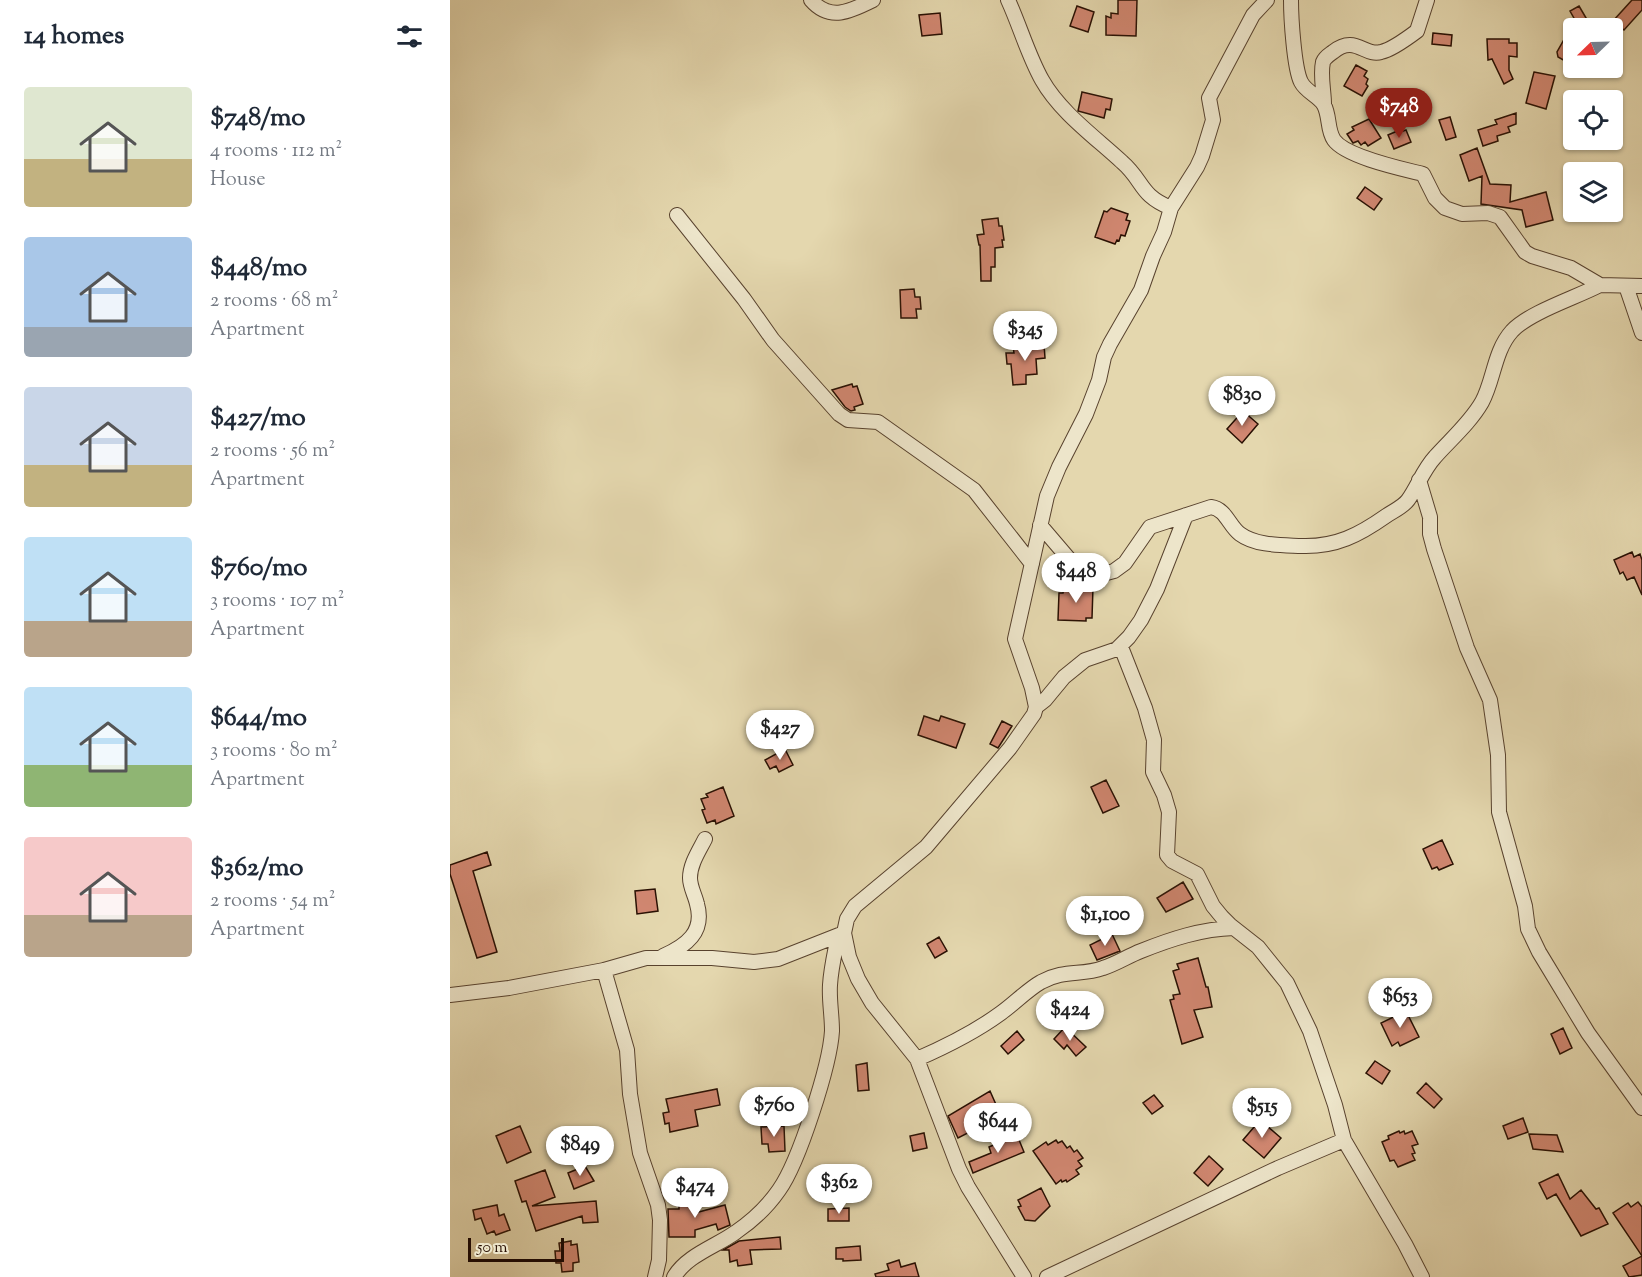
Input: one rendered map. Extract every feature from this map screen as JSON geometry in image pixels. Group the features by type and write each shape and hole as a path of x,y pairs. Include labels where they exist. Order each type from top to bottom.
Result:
{"street":[{"path":"811,0 820,10 831,13 860,6 873,0"},
{"path":"1008,0 1042,80 1052,93 1095,140 1123,162 1148,194 1171,208"},
{"path":"1036,707 1015,639 1047,496 1086,414 1099,380 1104,357 1142,290 1171,208 1197,168 1202,156 1213,120 1209,98 1253,15 1267,0"},
{"path":"1291,0 1291,23 1301,82 1324,104"},
{"path":"1426,0 1417,31 1385,51 1375,53 1348,45 1336,49 1326,58 1323,68 1324,104 1333,139 1346,150 1423,174 1433,195 1445,208 1462,214 1488,213 1500,217 1525,252 1571,268 1600,285"},
{"path":"677,215 744,299 773,340 838,414 848,420 878,422 974,490 1032,564"},
{"path":"1040,525 1075,566 1099,576 1114,571 1125,563 1150,527 1203,509 1217,508 1241,534 1250,539 1280,544 1322,545 1348,539 1366,531 1408,500 1432,460 1474,416 1491,383 1496,361 1511,332 1519,325 1600,285 1642,286"},
{"path":"1626,286 1642,333"},
{"path":"1419,480 1430,517 1430,534 1434,549 1467,648 1490,700 1498,755 1499,812 1525,906 1528,929 1587,1033 1642,1108"},
{"path":"674,1277 678,1270 737,1231 764,1207 780,1189 788,1174 806,1131 831,1042 832,967 841,934 855,906 926,847 1010,748 1027,725 1036,707 1045,700 1064,676 1085,660 1121,647 1148,608 1186,515"},
{"path":"1121,647 1145,708 1154,740 1153,772 1169,812 1167,855 1172,861 1197,874 1213,906 1234,928 1258,947 1287,982 1310,1031 1335,1105 1344,1140 1422,1277"},
{"path":"661,957 683,945 699,927 699,913 690,885 690,870 705,839"},
{"path":"917,1059 967,1036 1002,1013 1040,983 1057,975 1101,969 1192,933 1215,928 1234,928"},
{"path":"450,995 509,988 604,970 635,960 661,957 754,962 778,959 841,934"},
{"path":"841,934 865,992 917,1059 959,1169 1024,1277"},
{"path":"604,970 627,1050 630,1094 640,1153 658,1205 659,1260 655,1277"},
{"path":"1047,1277 1278,1168 1344,1140"}],"building":[{"path":"1118,0 1137,0 1136,36 1106,35 1106,16 1111,18 1111,13 1118,14"},
{"path":"1632,0 1642,0 1642,10 1624,30 1623,18 1616,18"},
{"path":"1077,6 1094,12 1088,32 1070,26"},
{"path":"1579,6 1586,18 1574,18 1570,11"},
{"path":"940,13 942,34 922,36 919,15"},
{"path":"1433,33 1452,35 1451,46 1432,44"},
{"path":"1487,39 1509,39 1509,43 1517,43 1517,57 1509,56 1509,70 1513,79 1504,84 1492,59 1488,60"},
{"path":"1563,41 1563,60 1558,57 1557,52"},
{"path":"1356,65 1367,71 1364,76 1368,79 1366,84 1368,86 1362,96 1344,86"},
{"path":"1534,72 1555,76 1546,109 1526,103"},
{"path":"1082,92 1112,99 1110,110 1106,109 1104,118 1078,111"},
{"path":"1516,113 1516,124 1508,127 1510,132 1497,136 1498,141 1483,146 1478,130 1497,124 1495,120"},
{"path":"1450,117 1456,137 1446,140 1439,120"},
{"path":"1369,119 1381,138 1368,146 1365,142 1361,145 1358,141 1353,143 1347,134 1354,130 1352,127"},
{"path":"1402,129 1406,130 1411,142 1394,149 1388,135"},
{"path":"1477,148 1490,184 1511,185 1510,202 1546,192 1553,220 1526,227 1522,210 1481,204 1482,176 1469,181 1460,155"},
{"path":"1365,187 1382,199 1374,210 1357,198"},
{"path":"1111,208 1128,214 1126,220 1130,221 1125,236 1121,235 1115,244 1095,237 1104,211 1107,212"},
{"path":"998,218 999,226 1002,226 1003,247 995,248 995,267 991,267 991,281 981,281 980,245 977,235 984,234 982,220"},
{"path":"914,289 915,297 920,297 921,309 916,309 917,318 901,318 900,290"},
{"path":"1044,344 1045,358 1036,359 1037,374 1026,375 1026,384 1013,385 1011,364 1007,364 1006,353 1014,353 1013,346"},
{"path":"852,384 853,387 857,386 863,404 854,407 855,410 851,411 832,390"},
{"path":"1243,411 1258,424 1242,443 1227,429"},
{"path":"1632,552 1634,557 1640,554 1642,560 1642,595 1634,577 1627,580 1623,572 1620,574 1614,560"},
{"path":"1064,586 1093,587 1092,618 1086,618 1086,621 1058,620 1059,593 1063,593"},
{"path":"924,716 939,721 941,716 965,724 956,748 918,735"},
{"path":"1002,721 1012,726 998,748 990,744"},
{"path":"785,749 793,765 779,772 776,766 770,769 765,760"},
{"path":"1106,780 1119,806 1103,813 1091,787"},
{"path":"723,787 734,816 716,824 715,820 707,823 701,799 708,797 706,794"},
{"path":"1442,840 1453,864 1439,870 1437,867 1432,869 1423,849"},
{"path":"487,852 491,865 473,871 497,952 477,958 450,874 450,865"},
{"path":"1183,882 1193,899 1166,912 1157,898"},
{"path":"655,889 658,911 637,914 635,891"},
{"path":"1112,934 1120,951 1097,960 1090,945"},
{"path":"939,937 947,951 935,958 927,944"},
{"path":"1198,958 1212,1007 1194,1010 1203,1037 1182,1044 1170,1000 1174,999 1173,995 1180,994 1173,971 1179,969 1177,964"},
{"path":"1406,1011 1419,1037 1400,1046 1398,1042 1392,1046 1381,1023"},
{"path":"1065,1027 1086,1047 1076,1056 1067,1045 1064,1049 1054,1039"},
{"path":"1563,1028 1572,1048 1560,1054 1551,1034"},
{"path":"1017,1031 1024,1040 1008,1054 1001,1046"},
{"path":"1375,1061 1390,1071 1382,1084 1366,1073"},
{"path":"867,1063 869,1090 858,1091 856,1065"},
{"path":"1426,1083 1442,1099 1434,1108 1417,1093"},
{"path":"717,1089 720,1105 695,1110 698,1126 670,1132 669,1123 665,1124 663,1113 669,1112 666,1099"},
{"path":"990,1091 1001,1116 958,1138 948,1116"},
{"path":"1154,1095 1163,1106 1152,1114 1143,1103"},
{"path":"1523,1118 1528,1132 1508,1139 1503,1126"},
{"path":"1260,1120 1281,1138 1264,1158 1243,1140"},
{"path":"520,1126 531,1152 507,1163 496,1136"},
{"path":"784,1126 785,1151 769,1152 768,1144 762,1144 761,1127"},
{"path":"1399,1131 1400,1133 1404,1131 1405,1134 1412,1131 1418,1144 1412,1146 1415,1160 1398,1167 1394,1160 1390,1161 1382,1142"},
{"path":"924,1133 927,1148 913,1151 910,1136"},
{"path":"1529,1134 1557,1135 1563,1152 1533,1149"},
{"path":"1017,1135 1024,1152 973,1173 969,1162 991,1153 989,1147"},
{"path":"1056,1140 1058,1143 1062,1141 1067,1148 1070,1146 1074,1152 1077,1150 1083,1158 1078,1161 1082,1166 1076,1170 1079,1174 1067,1182 1061,1180 1056,1184 1033,1151 1046,1142 1048,1145"},
{"path":"1209,1156 1223,1169 1208,1186 1194,1173"},
{"path":"585,1166 594,1181 574,1189 568,1173"},
{"path":"545,1170 555,1197 532,1206 596,1201 598,1222 583,1223 582,1216 536,1231 526,1201 522,1202 515,1181"},
{"path":"1558,1174 1570,1199 1581,1190 1596,1209 1599,1208 1608,1224 1581,1236 1556,1194 1547,1199 1539,1183"},
{"path":"849,1183 862,1184 861,1200 848,1199"},
{"path":"1041,1188 1050,1206 1035,1221 1025,1220 1018,1207 1021,1206 1018,1200"},
{"path":"695,1200 695,1213 725,1205 730,1225 718,1230 716,1224 695,1230 695,1237 669,1237 668,1209 679,1209 679,1201"},
{"path":"1638,1202 1642,1207 1642,1256 1613,1213 1628,1203 1631,1207"},
{"path":"497,1205 499,1216 504,1214 510,1230 496,1235 494,1231 487,1234 481,1218 475,1220 473,1210"},
{"path":"849,1208 849,1221 828,1221 828,1209"},
{"path":"780,1237 781,1249 750,1250 752,1264 738,1266 737,1260 730,1262 729,1250 723,1250 739,1241"},
{"path":"571,1241 571,1245 577,1244 579,1262 573,1263 573,1271 562,1272 561,1263 556,1263 555,1251 560,1251 559,1243"},
{"path":"860,1246 861,1260 836,1259 836,1248"},
{"path":"1642,1256 1642,1275 1629,1277 1623,1266"},
{"path":"899,1260 901,1267 915,1263 919,1277 876,1277 875,1274 889,1270 887,1264"}]}
